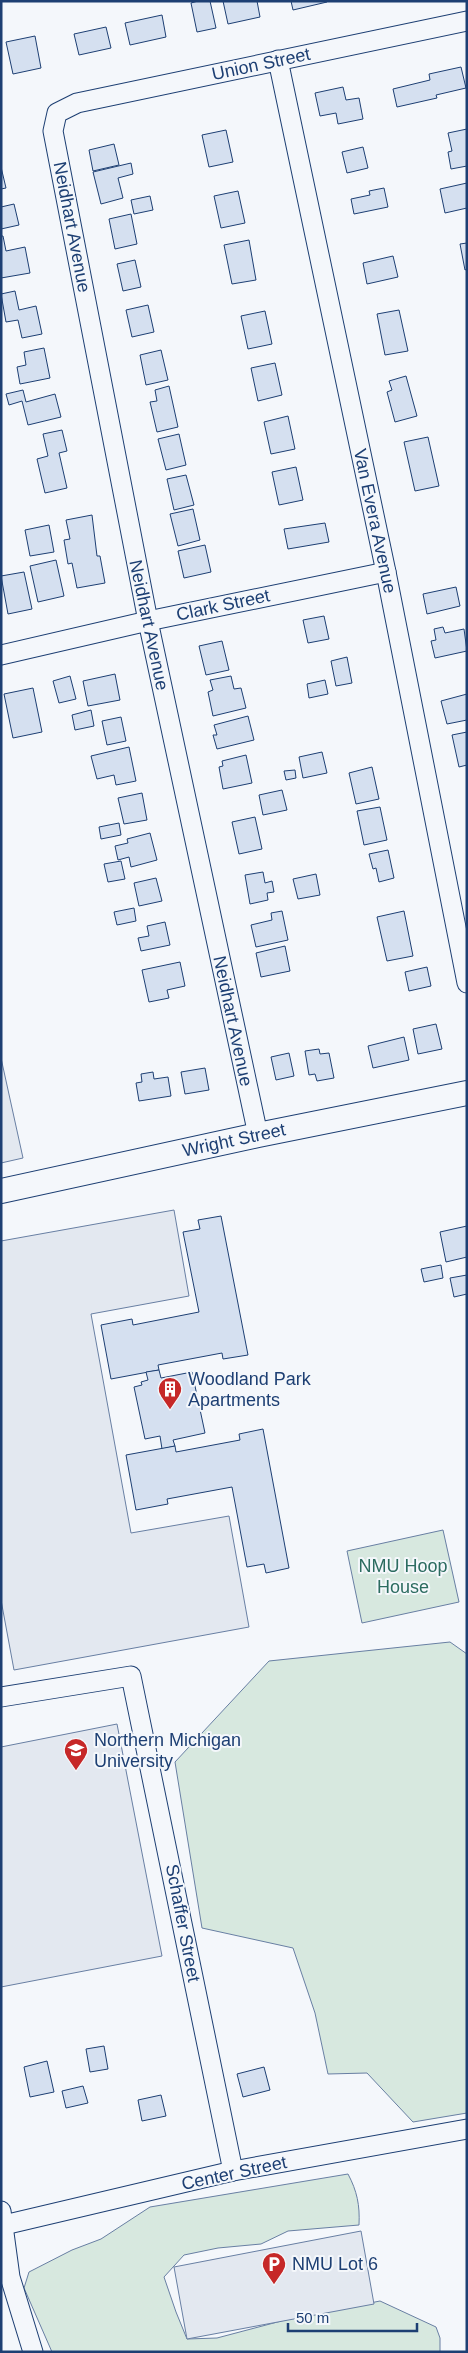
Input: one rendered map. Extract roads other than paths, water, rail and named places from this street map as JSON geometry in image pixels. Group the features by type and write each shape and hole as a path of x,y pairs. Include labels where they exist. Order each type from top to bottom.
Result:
{"main road":[{"name":"Wright Street","path":"1,1191 258,1134 467,1093"}],"street":[{"name":"Union Street","path":"57,113 77,102 467,21"},
{"name":"Van Evera Avenue","path":"278,60 386,572 467,982"},
{"name":"Neidhart Avenue","path":"57,113 53,131 148,621 258,1134"},
{"name":"Clark Street","path":"1,655 148,621 386,572"},
{"name":"Schaffer Street","path":"1,1697 130,1676 233,2171"},
{"name":"Center Street","path":"2,2218 233,2171 467,2129"},
{"path":"2,2218 10,2277 33,2352"}],"place":[{"name":"Woodland Park Apartments","path":"170,1410"},
{"name":"Northern Michigan University","path":"76,1771"},
{"name":"NMU Lot 6","path":"274,2285"}],"park label":[{"name":"NMU Hoop House","path":"403,1576"}]}
